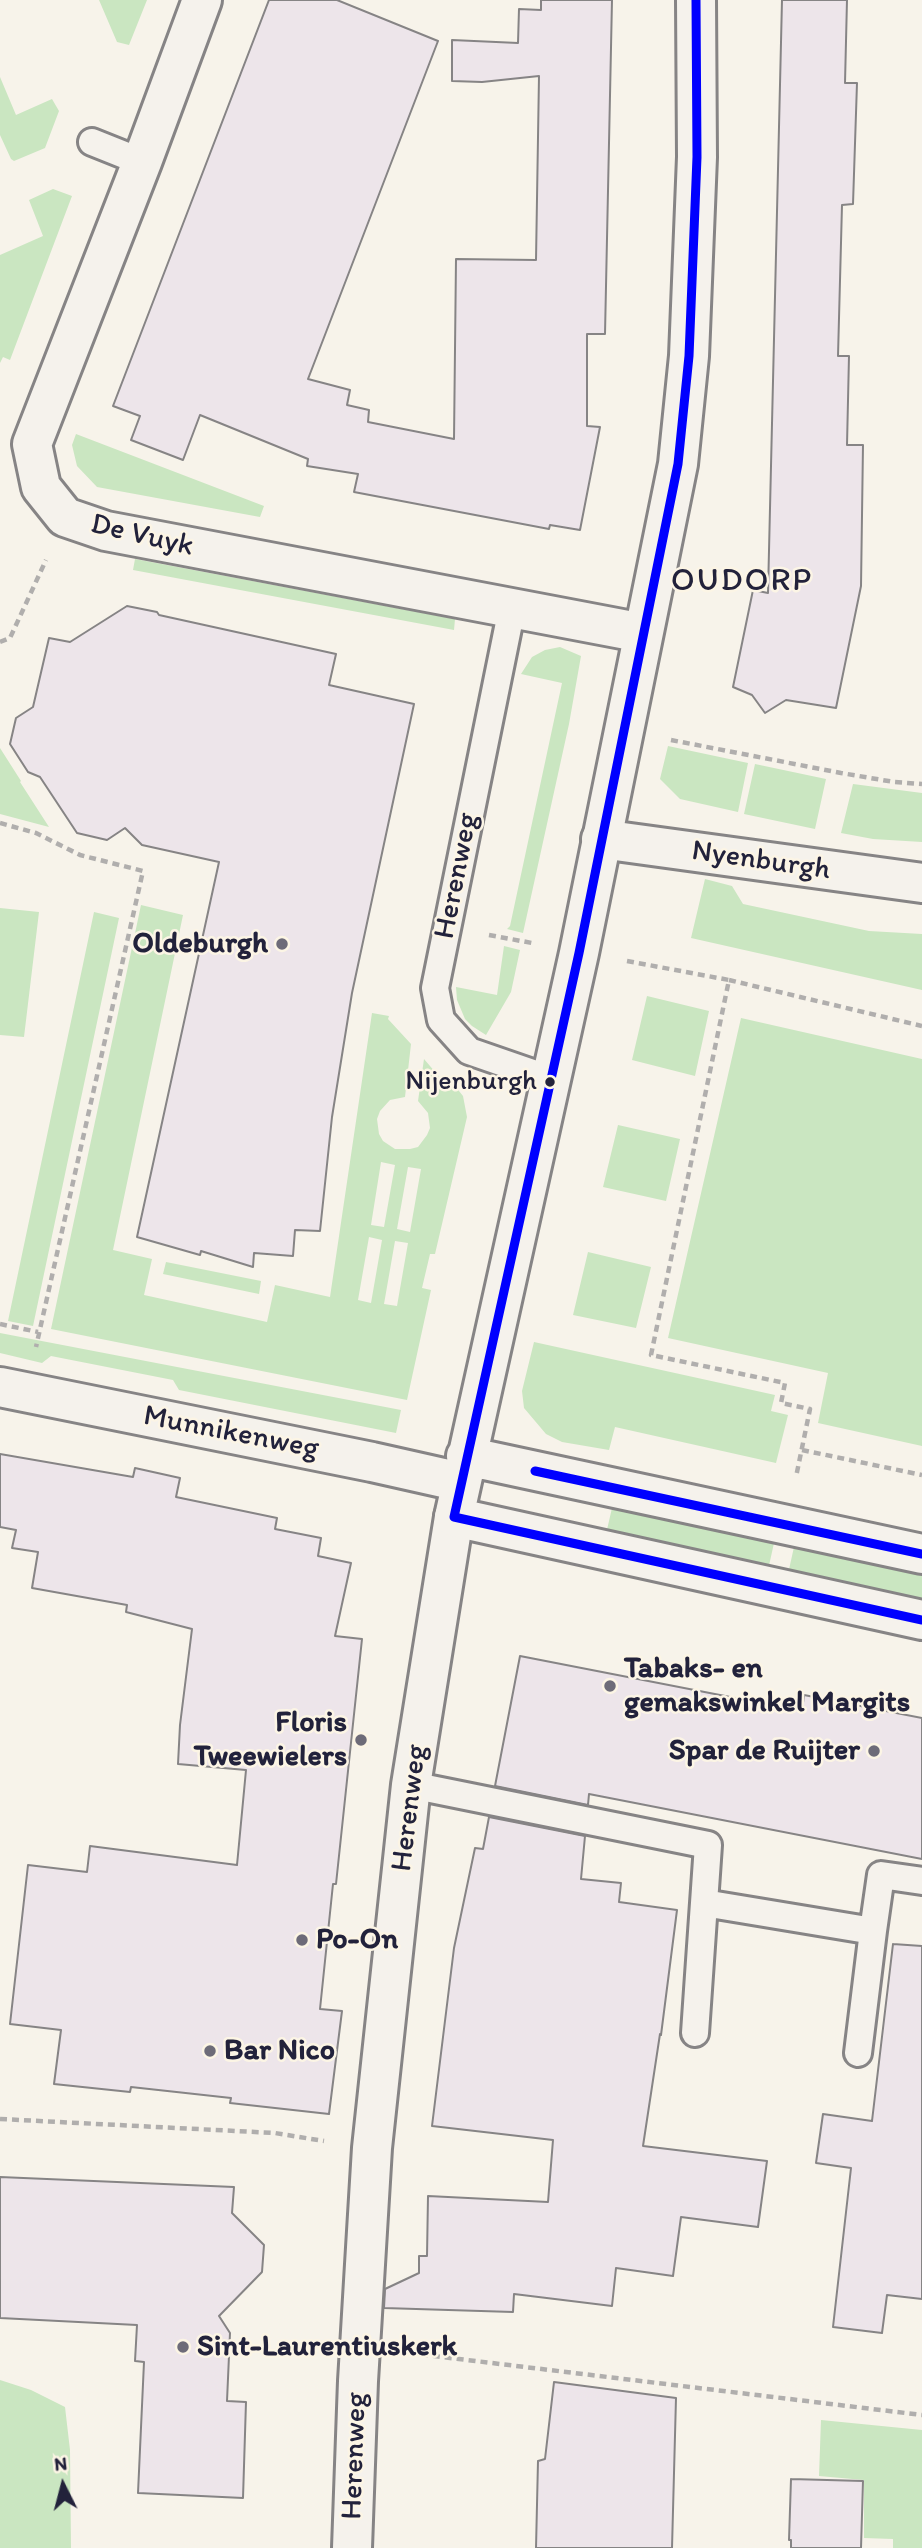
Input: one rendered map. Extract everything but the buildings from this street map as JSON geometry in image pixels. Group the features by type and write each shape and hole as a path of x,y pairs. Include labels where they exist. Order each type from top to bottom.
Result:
{"street":[{"name":"De Vuyk","path":"202,0 32,444 41,487 65,517 106,531 643,633"},
{"name":"Herenweg","path":"352,2548 359,2347 372,2148 411,1785 460,1485 551,1079 678,464 689,356 697,157 696,0"},
{"name":"Nyenburgh","path":"601,839 922,883"},
{"name":"Munnikenweg","path":"14,1390 372,1462 460,1485"},
{"path":"460,1485 786,1525 922,1554"},
{"path":"460,1485 922,1620"}],"lane":[{"path":"92,142 142,162"},
{"name":"Herenweg","path":"512,608 435,988 441,1020 469,1051 551,1079"},
{"path":"411,1785 708,1845 695,2033"},
{"path":"858,2053 881,1875 922,1881"},
{"path":"704,1903 873,1931"}],"path":[{"path":"0,642 10,638 65,517"},
{"path":"623,730 841,773 922,784"},
{"path":"0,823 36,833 80,855 143,871 38,1332 14,1390"},
{"path":"623,961 729,980 922,1026"},
{"path":"729,980 651,1355 785,1383 781,1403 810,1409 786,1525"},
{"path":"0,1324 38,1332"},
{"path":"802,1450 922,1475"},
{"path":"0,2119 275,2133 372,2148"},
{"path":"359,2347 922,2415"}],"green space":[{"path":"99,0 147,0 129,45 117,42"},
{"path":"0,77 16,115 52,99 59,111 45,148 14,161 0,135"},
{"path":"53,189 72,196 10,360 3,357 0,363 0,255 43,236 29,200"},
{"path":"76,434 264,506 260,517 97,487 77,466 72,445"},
{"path":"135,559 455,619 454,630 133,570"},
{"path":"560,647 581,656 569,724 523,933 507,929 510,926 562,683 521,674 532,657 545,650"},
{"path":"668,746 748,763 738,812 680,799 660,779"},
{"path":"0,748 20,782 49,827 0,814"},
{"path":"755,764 826,779 815,829 744,814"},
{"path":"853,784 922,793 922,842 873,839 841,833"},
{"path":"705,879 732,886 743,904 869,931 922,934 922,990 691,938"},
{"path":"141,905 183,915 113,1250 152,1259 144,1295 267,1322 275,1285 330,1297 372,1013 389,1016 388,1019 411,1044 405,1097 390,1100 377,1119 383,1141 395,1149 410,1149 418,1147 427,1135 430,1128 428,1113 418,1101 424,1059 442,1080 447,1076 463,1096 467,1117 435,1254 430,1254 422,1288 431,1290 407,1400 51,1329","holes":["381,1162 395,1165 384,1227 371,1225","408,1167 421,1169 410,1232 397,1229","369,1237 382,1240 371,1303 358,1300","395,1241 408,1243 397,1306 384,1304"]},
{"path":"0,908 39,912 24,1037 0,1035"},
{"path":"94,912 119,918 33,1326 8,1321"},
{"path":"504,946 520,950 511,992 486,1035 465,1019 457,1000 456,987 497,995"},
{"path":"647,996 709,1011 695,1076 632,1060"},
{"path":"741,1018 922,1059 922,1446 818,1423 828,1373 668,1338"},
{"path":"618,1125 680,1139 666,1201 603,1187"},
{"path":"588,1252 651,1267 636,1328 573,1315"},
{"path":"166,1262 261,1281 259,1294 163,1274"},
{"path":"0,1333 401,1410 396,1433 179,1390 173,1380 51,1356 42,1363 0,1353"},
{"path":"534,1342 775,1395 771,1411 788,1415 776,1463 615,1427 609,1450 562,1442 546,1434 524,1408 522,1391"},
{"path":"612,1508 774,1543 768,1570 606,1534"},
{"path":"794,1547 922,1575 922,1604 788,1574"},
{"path":"0,2380 31,2390 65,2407 70,2450 71,2548 0,2548"},
{"path":"821,2420 922,2430 922,2548 893,2548 893,2539 864,2538 864,2480 819,2476"}],"transit line":[{"path":"696,0 697,157 689,356 678,464 579,953 454,1517 922,1620"},
{"path":"535,1471 922,1554"}],"place":[{"name":"Oldeburgh","path":"282,944"},
{"name":"Nijenburgh","path":"550,1082"},
{"name":"Tabaks- en gemakswinkel Margits","path":"610,1686"},
{"name":"Floris Tweewielers","path":"361,1740"},
{"name":"Spar de Ruijter","path":"874,1751"},
{"name":"Po-On","path":"302,1940"},
{"name":"Bar Nico","path":"210,2051"},
{"name":"Sint-Laurentiuskerk","path":"183,2347"}],"district":[{"name":"OUDORP","path":"742,582"}]}
